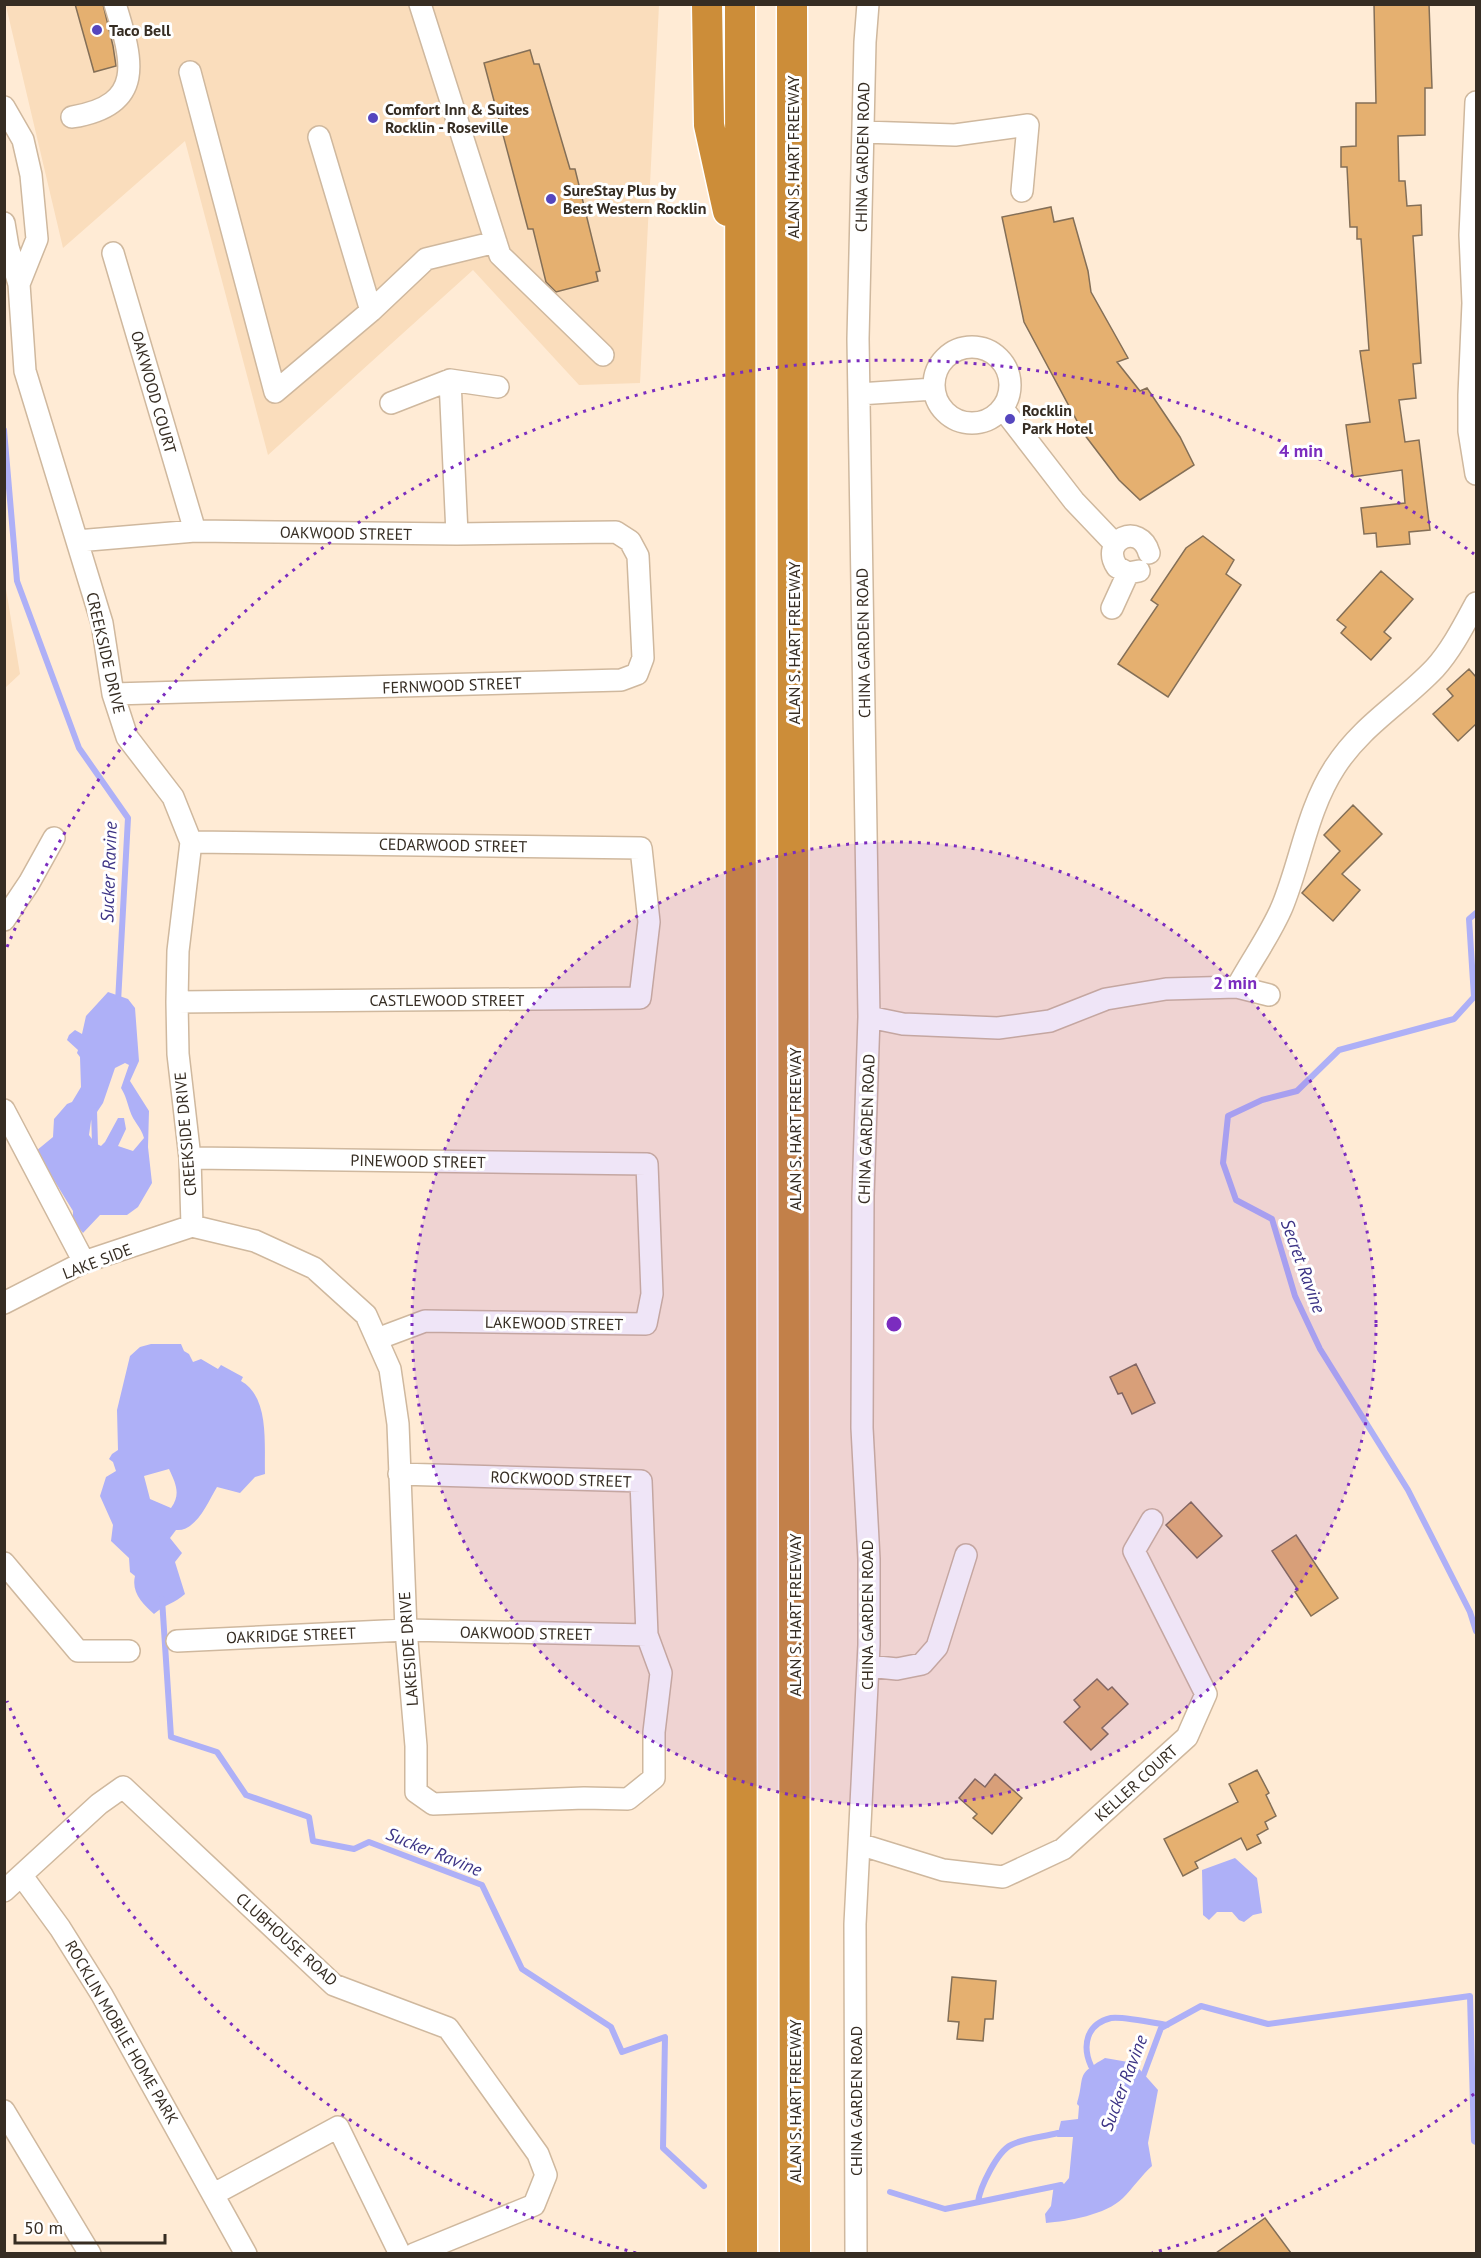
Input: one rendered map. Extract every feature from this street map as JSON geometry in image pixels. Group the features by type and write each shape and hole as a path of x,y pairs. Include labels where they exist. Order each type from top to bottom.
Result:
{"highway":[{"path":"707,4 709,124 741,266"},
{"path":"740,4 742,2253"},
{"name":"ALAN S. HART FREEWAY","path":"792,4 795,2253"},
{"path":"793,174 808,4"}],"street":[{"path":"72,117 102,110 113,102 125,85 130,68 129,50 115,4"},
{"path":"420,4 500,255 603,355"},
{"name":"CHINA GARDEN ROAD","path":"856,2253 855,1924 868,1666 869,1559 862,1428 863,1196 869,1017 859,394 862,132 868,4"},
{"path":"190,72 275,392 371,311 426,259 496,243"},
{"path":"1476,102 1470,235 1475,303 1469,395 1469,431 1476,474"},
{"name":"CREEKSIDE DRIVE","path":"4,107 23,140 32,175 37,239 19,284"},
{"path":"862,132 955,135 1028,126 1022,191"},
{"path":"319,137 371,311"},
{"name":"CREEKSIDE DRIVE","path":"4,223 8,247 19,284 25,371 102,623 113,694 127,737 174,797 191,842 177,951 177,1002 178,1054 190,1158 192,1226"},
{"name":"OAKWOOD COURT","path":"113,253 195,531"},
{"path":"968,347 983,348 997,355 1006,366 1011,381 1010,396 1002,409 991,419 976,423 961,422 948,415 939,403 934,389 936,374 942,361 954,351 968,347"},
{"path":"450,380 457,534"},
{"path":"391,403 450,380 498,387"},
{"path":"859,394 934,389"},
{"path":"1002,409 1074,501 1098,523 1115,544"},
{"name":"OAKWOOD STREET","path":"77,541 195,531 457,534 616,532"},
{"name":"FERNWOOD STREET","path":"113,694 621,680 637,674 644,658 638,556 630,541 616,532"},
{"path":"1112,608 1139,565 1145,543 1136,537 1125,537 1115,544 1114,562 1117,567 1139,565"},
{"path":"1236,987 1281,908 1315,805 1335,767 1358,738 1383,713 1436,667 1458,637 1476,603"},
{"path":"4,920 29,883 54,838"},
{"name":"CEDARWOOD STREET","path":"191,842 641,848 649,922"},
{"name":"CASTLEWOOD STREET","path":"177,1002 640,999 649,922"},
{"path":"869,1017 903,1024 998,1028 1050,1022 1106,999 1166,989 1236,987 1269,995"},
{"path":"6,1116 84,1262"},
{"name":"PINEWOOD STREET","path":"190,1158 647,1164"},
{"name":"LAKEWOOD STREET","path":"377,1339 425,1321 646,1324 652,1294 647,1164"},
{"name":"LAKE SIDE","path":"4,1303 84,1262 192,1226"},
{"name":"LAKESIDE DRIVE","path":"192,1226 255,1241 315,1268 366,1315 390,1370 398,1424 406,1630 416,1746 416,1792 433,1804 584,1798 628,1799 654,1778 654,1732 661,1673 647,1635"},
{"name":"ROCKWOOD STREET","path":"399,1474 641,1481 647,1635"},
{"name":"KELLER COURT","path":"859,1844 943,1870 1003,1877 1064,1849 1187,1737 1206,1694 1134,1551 1152,1520"},
{"path":"868,1666 897,1669 922,1664 937,1647 966,1555"},
{"path":"4,1563 78,1651 129,1652"},
{"name":"OAKWOOD STREET","path":"406,1630 647,1635"},
{"name":"OAKRIDGE STREET","path":"177,1641 406,1630"},
{"name":"CLUBHOUSE ROAD","path":"4,1891 99,1804 123,1787 334,1984 448,2028 538,2154 546,2175 534,2205 414,2253"},
{"name":"ROCKLIN MOBILE HOME PARK","path":"22,1876 60,1928 102,1995 246,2253"},
{"path":"4,2111 90,2253"},
{"path":"214,2194 338,2127 400,2253"}],"shaded area":[{"path":"8,4 659,5 640,383 579,385 473,270 268,455 185,141 63,248 6,6"},
{"path":"5,583 20,674 4,688"}],"water":[{"path":"108,992 128,999 135,1008 139,1061 130,1081 149,1111 148,1147 152,1183 138,1207 127,1215 100,1215 83,1233 73,1221 73,1211 36,1151 53,1137 54,1119 67,1104 72,1102 81,1087 78,1050 67,1040 75,1030 82,1034 86,1016","holes":["125,1063 129,1065 121,1088 131,1115 144,1138 133,1151 118,1146 126,1129 124,1118 118,1118 101,1146 97,1144 97,1134 92,1139 89,1135 91,1121 103,1103 115,1068"]},
{"path":"151,1344 181,1344 193,1362 201,1359 218,1369 221,1365 243,1377 241,1381 257,1398 265,1436 265,1474 255,1477 240,1493 217,1487 195,1521 190,1526 176,1530 170,1538 182,1553 175,1562 185,1594 154,1614 136,1593 135,1576 130,1572 129,1558 111,1541 113,1525 100,1496 106,1477 116,1471 113,1462 109,1459 118,1450 117,1410 130,1356 140,1347","holes":["169,1469 177,1493 171,1508 150,1499 144,1476"]},
{"path":"1235,1858 1257,1878 1262,1913 1253,1915 1244,1922 1232,1912 1217,1912 1209,1920 1203,1915 1202,1870"},
{"path":"1105,2058 1134,2063 1158,2090 1148,2143 1152,2166 1123,2198 1107,2209 1076,2219 1046,2223 1045,2214 1051,2206 1054,2184 1064,2184 1069,2178 1073,2137 1057,2137 1061,2121 1078,2119 1079,2106 1077,2104 1083,2077 1089,2069"}],"building":[{"name":"Taco Bell","path":"75,4 103,4 116,66 94,72"},
{"path":"1374,4 1429,4 1432,88 1425,88 1425,135 1398,136 1399,181 1405,181 1407,206 1421,205 1422,235 1413,236 1421,363 1413,364 1416,398 1399,400 1405,442 1419,440 1430,530 1409,532 1410,544 1377,547 1376,533 1364,534 1361,508 1405,503 1402,470 1353,477 1346,425 1370,422 1360,351 1369,350 1361,239 1357,239 1357,227 1350,227 1347,167 1341,167 1341,147 1356,146 1356,103 1376,103"},
{"name":"SureStay Plus by Best Western Rocklin","path":"530,50 534,64 539,64 570,169 575,169 600,271 596,272 598,281 556,292 546,282 533,229 528,229 484,63"},
{"path":"1051,207 1054,222 1073,218 1088,271 1091,292 1128,358 1117,362 1140,391 1147,388 1180,437 1194,465 1140,500 1119,480 1084,434 1024,322 1002,217"},
{"path":"1203,536 1234,560 1226,574 1241,585 1168,697 1118,664 1158,605 1151,600 1186,548"},
{"path":"1381,571 1413,599 1384,632 1391,638 1371,660 1341,633 1346,627 1337,620"},
{"path":"1469,669 1476,677 1476,724 1458,741 1433,714 1453,696 1447,689"},
{"path":"1353,805 1382,834 1342,874 1360,890 1333,921 1302,893 1340,851 1324,835"},
{"path":"1136,1364 1155,1403 1132,1414 1122,1393 1118,1394 1110,1377"},
{"path":"1191,1502 1222,1536 1197,1558 1166,1525"},
{"path":"1296,1535 1338,1598 1311,1616 1295,1592 1298,1590 1272,1551"},
{"path":"1097,1679 1108,1690 1112,1687 1128,1704 1102,1728 1108,1734 1091,1750 1064,1722 1080,1707 1074,1700"},
{"path":"1257,1770 1269,1793 1266,1795 1276,1816 1265,1822 1268,1829 1257,1835 1261,1843 1247,1850 1241,1838 1195,1862 1198,1868 1183,1876 1164,1839 1238,1802 1229,1784"},
{"path":"995,1774 1022,1798 992,1834 973,1818 977,1814 959,1798 975,1779 985,1787"},
{"path":"952,1977 996,1981 993,2019 985,2019 983,2041 957,2039 959,2022 948,2021"},
{"path":"1265,2218 1291,2253 1216,2253"}],"waterway":[{"name":"Sucker Ravine","path":"4,430 17,581 79,748 128,818 118,1002"},
{"name":"Secret Ravine","path":"1476,913 1469,919 1474,997 1454,1019 1339,1050 1297,1091 1262,1100 1228,1116 1223,1163 1236,1200 1272,1219 1295,1296 1320,1349 1408,1490 1470,1612 1476,1631"},
{"name":"Sucker Ravine","path":"94,1110 95,1145"},
{"name":"Sucker Ravine","path":"162,1599 171,1737 217,1752 246,1795 309,1817 313,1841 354,1849 369,1842 482,1885 522,1969 611,2027 622,2052 665,2037 663,2148 704,2186"},
{"name":"Sucker Ravine","path":"1142,2079 1161,2028 1201,2006 1268,2024 1470,1996 1474,2141 1476,2142"},
{"path":"1091,2066 1087,2051 1088,2037 1096,2025 1103,2021 1122,2018 1167,2025"},
{"path":"978,2202 990,2170 1006,2149 1022,2141 1058,2133"},
{"name":"Sucker Ravine","path":"890,2192 945,2209 1061,2185"}],"place":[{"name":"Taco Bell","path":"97,30"},
{"name":"Comfort Inn & Suites Rocklin - Roseville","path":"373,118"},
{"name":"SureStay Plus by Best Western Rocklin","path":"551,199"},
{"name":"Rocklin Park Hotel","path":"1010,419"}]}
